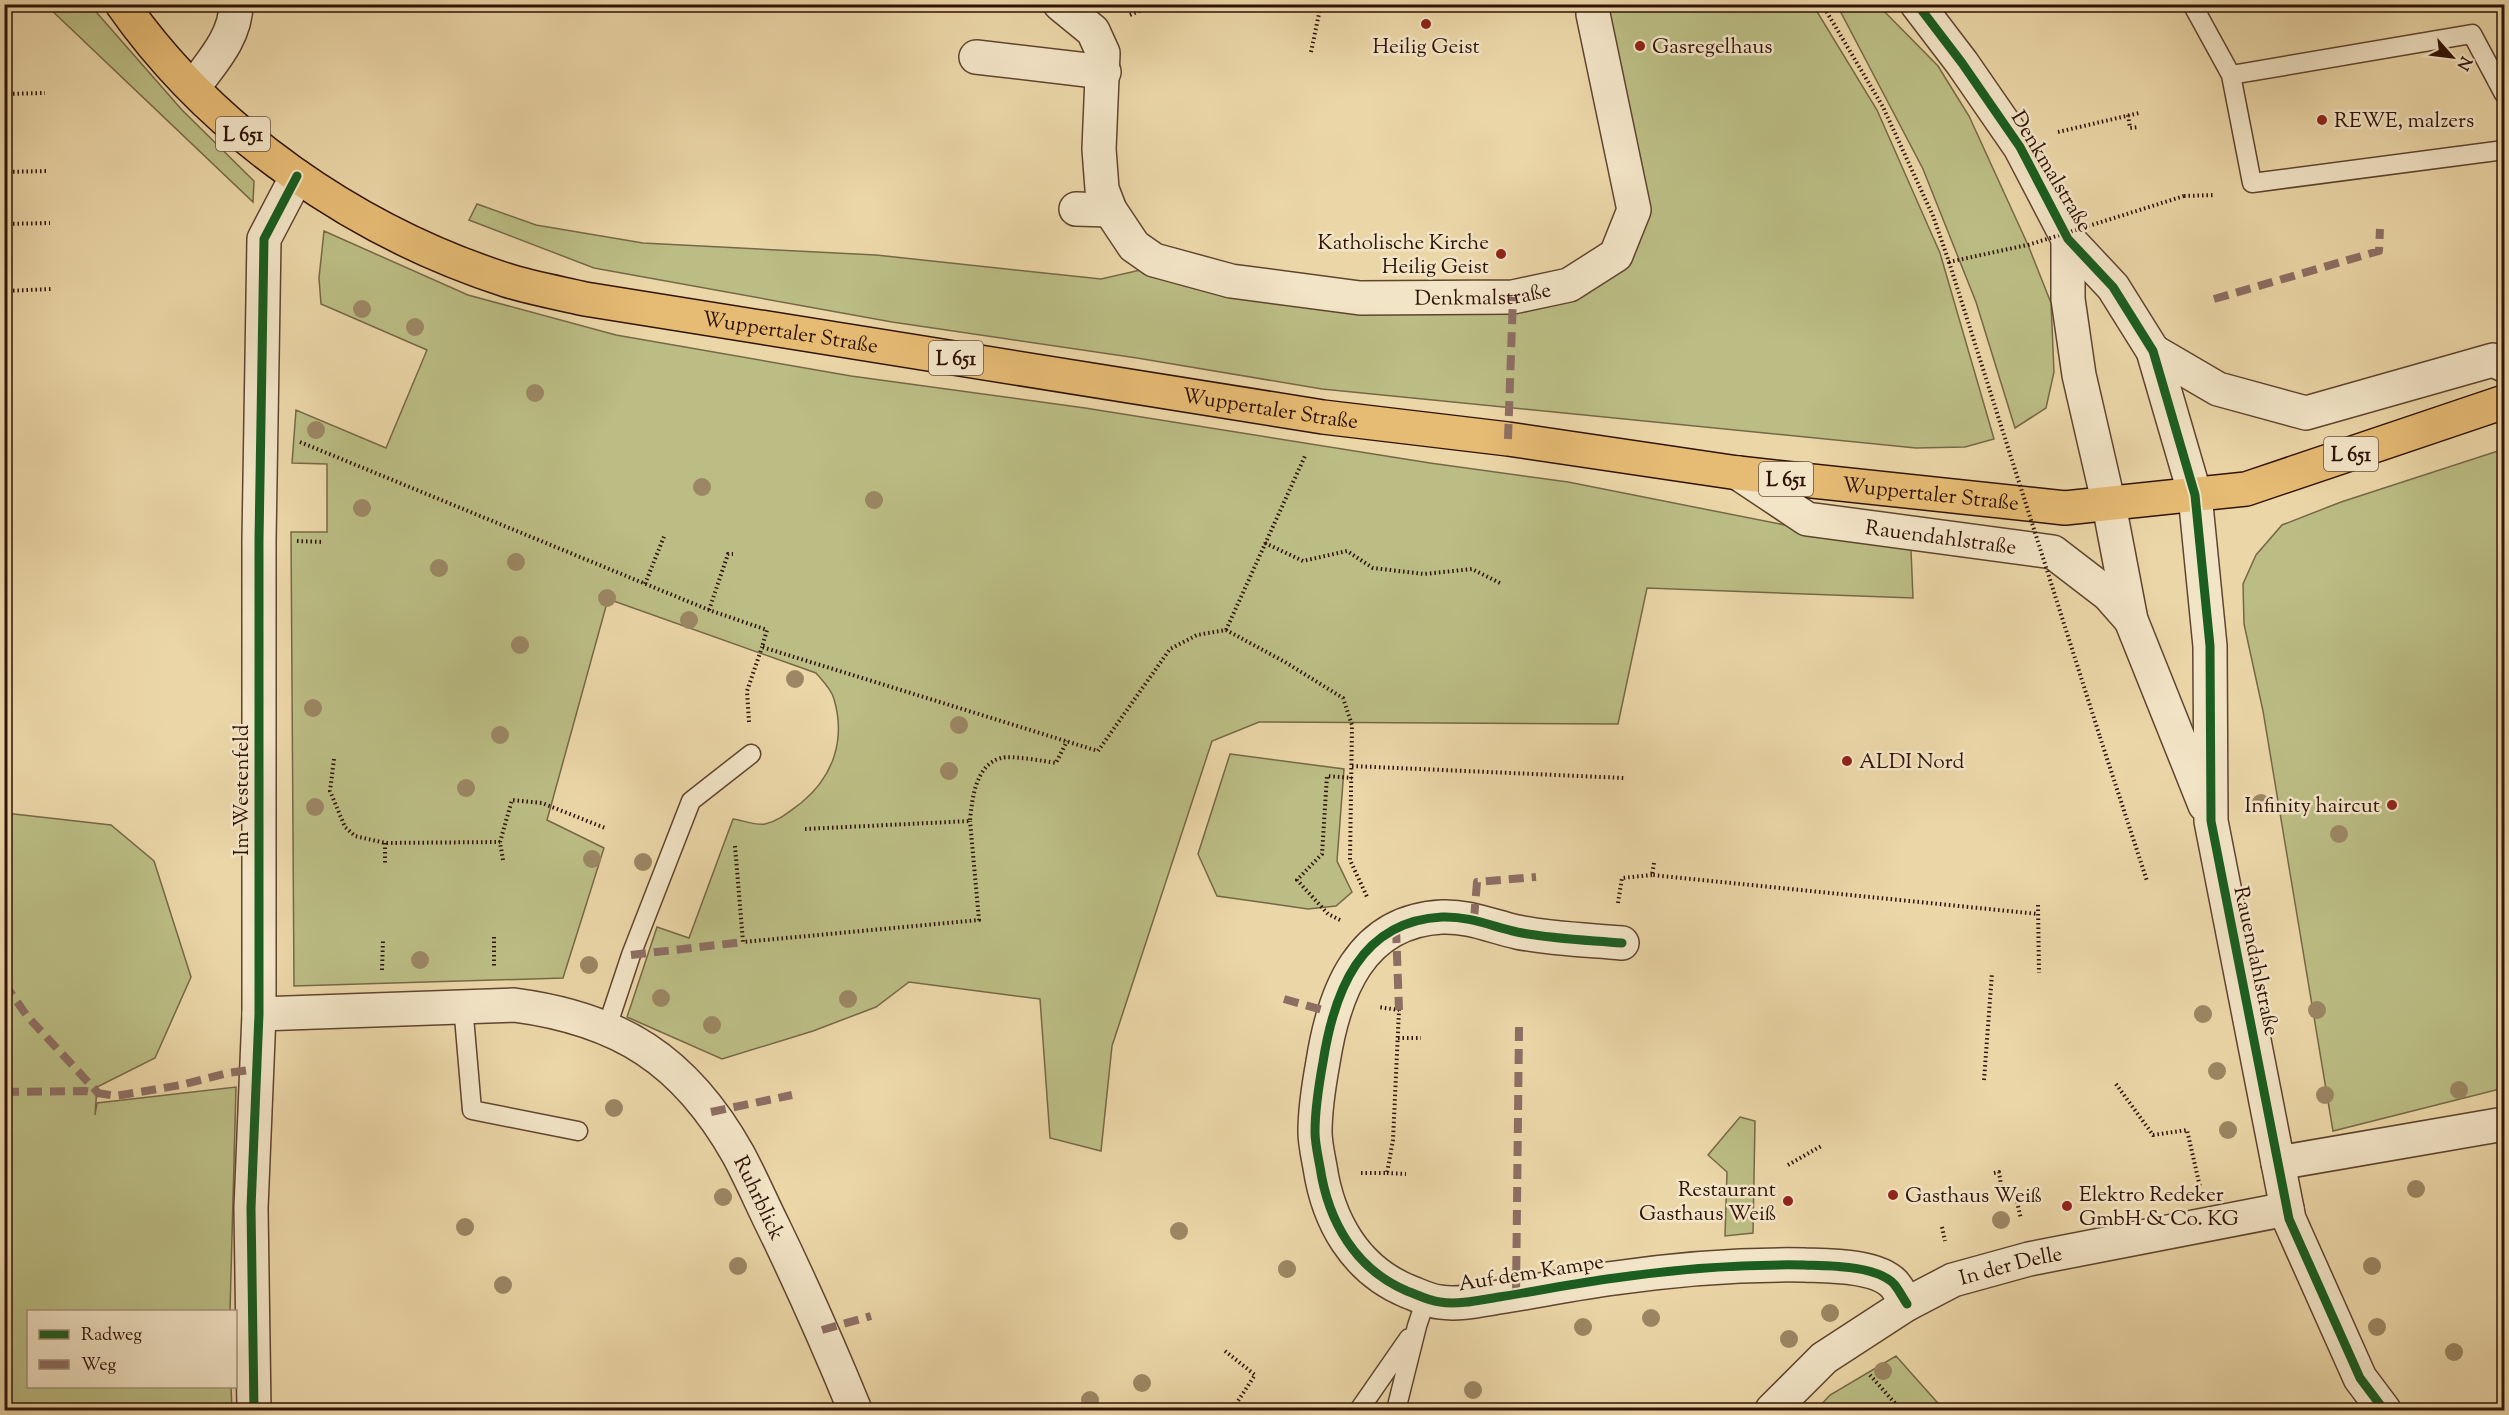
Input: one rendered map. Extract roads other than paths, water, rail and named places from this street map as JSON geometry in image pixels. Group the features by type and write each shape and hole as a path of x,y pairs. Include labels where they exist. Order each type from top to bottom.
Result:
{"main road":[{"name":"Wuppertaler Straße","path":"122,4 135,24 223,118 297,176 358,214 451,260 507,280 585,299 1323,417 1508,439 1738,473 2065,508 2247,489 2505,402"}],"street":[{"path":"193,88 221,49 236,19 236,4"},
{"name":"Denkmalstraße","path":"1060,4 1093,31 1103,53 1099,149 1102,189 1110,210 1125,234 1144,255 1154,260 1232,281 1360,298 1513,297 1569,285 1616,255 1634,210 1593,14 1593,4"},
{"name":"Denkmalstraße","path":"1917,4 1956,55 2020,147 2068,239 2113,287 2153,351 2195,495"},
{"path":"976,57 1104,72"},
{"name":"Im Westenfeld","path":"254,1410 251,1208 259,1014 264,239 297,176"},
{"path":"1076,209 1110,210"},
{"name":"Denkmalstraße","path":"2068,239 2068,299 2079,375 2109,504"},
{"name":"Denkmalstraße","path":"2153,351 2218,389 2306,413 2493,360 2505,365"},
{"name":"Rauendahlstraße","path":"1738,473 1807,519 2053,552 2109,595 2131,620"},
{"name":"Rauendahlstraße","path":"2195,495 2210,646 2211,821"},
{"name":"Rauendahlstraße","path":"2109,504 2131,620 2211,821 2289,1220 2360,1378 2384,1410"},
{"name":"Auf dem Kampe","path":"1617,942 1525,933 1474,919 1446,916 1406,923 1378,939 1356,964 1336,1001 1322,1067 1314,1133 1331,1212 1353,1252 1373,1271 1395,1286 1421,1313 1441,1303 1472,1301 1626,1276 1700,1269 1789,1265 1837,1266 1867,1270 1893,1282 1907,1304"},
{"name":"Ruhrblick","path":"259,1014 514,1005 548,1009 607,1027 641,1046 675,1071 711,1112 738,1155 805,1292 855,1410"},
{"path":"2278,1163 2505,1124"},
{"name":"In der Delle","path":"1772,1410 1824,1358 1907,1304 1953,1280 2029,1258 2287,1209"}],"lane":[{"path":"2192,4 2231,75 2252,183 2505,150"},
{"path":"2231,75 2472,34 2505,94"},
{"path":"607,1027 631,955 691,801 751,754"},
{"path":"463,1005 472,1110 578,1131"},
{"path":"1359,1410 1421,1313"},
{"path":"1396,1410 1421,1313"}],"place":[{"name":"Heilig Geist","path":"1426,24"},
{"name":"Gasregelhaus","path":"1640,46"},
{"name":"REWE, malzers","path":"2322,120"},
{"name":"Katholische Kirche Heilig Geist","path":"1501,254"},
{"name":"ALDI Nord","path":"1847,761"},
{"name":"Infinity haircut","path":"2392,805"},
{"name":"Gasthaus Weiß","path":"1893,1195"},
{"name":"Restaurant Gasthaus Weiß","path":"1788,1201"},
{"name":"Elektro Redeker GmbH & Co. KG","path":"2067,1206"}]}
